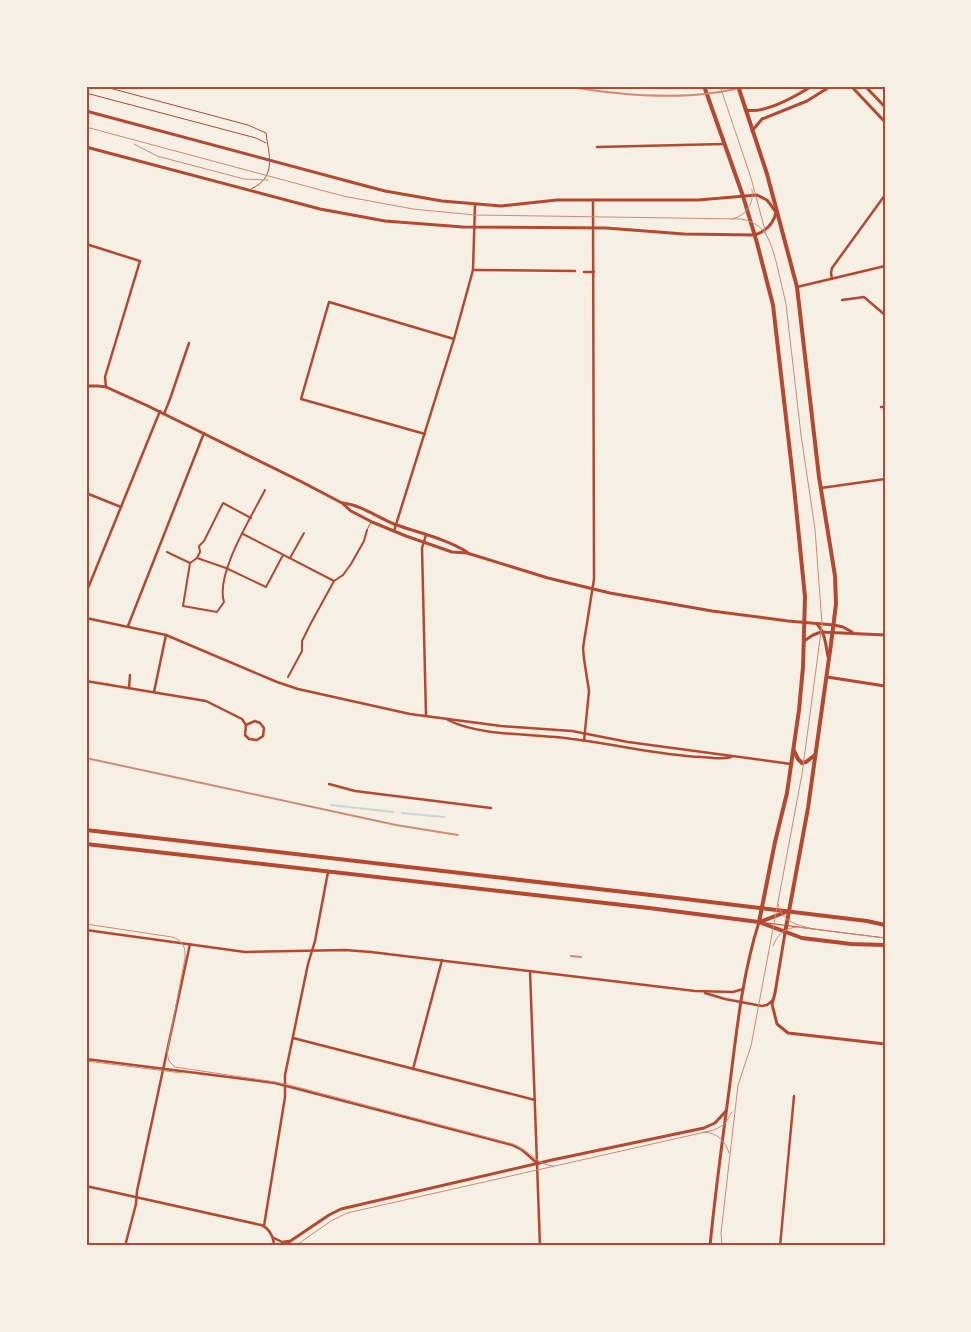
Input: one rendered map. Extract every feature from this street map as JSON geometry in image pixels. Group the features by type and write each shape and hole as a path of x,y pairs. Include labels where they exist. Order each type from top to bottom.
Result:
{"main road":[{"path":"704,86 743,196 773,305 805,597 802,680 794,748 787,793 759,922"},
{"path":"738,86 767,174 797,288 821,488 835,576 834,624 829,663 808,808 785,933"},
{"path":"794,748 798,759 802,763 815,755"},
{"path":"86,830 547,884 690,898 885,925"},
{"path":"86,844 759,922 802,938 885,945"},
{"path":"759,922 788,912"}],"street":[{"path":"746,110 759,110 788,99 812,86"},
{"path":"752,131 762,119 807,101 831,86"},
{"path":"852,86 885,122"},
{"path":"865,86 885,107"},
{"path":"86,111 385,191 475,205 501,206 557,200 698,200 757,195 770,202 776,212 775,218 770,225 755,235 684,234 639,229 593,227 474,227 411,224 359,217 320,209 86,147"},
{"path":"597,147 724,144"},
{"path":"832,279 832,268 885,196"},
{"path":"584,740 590,691 583,648 593,589 593,200"},
{"path":"394,532 454,339 473,270 475,205"},
{"path":"86,244 140,261 104,377 106,387"},
{"path":"797,288 885,266"},
{"path":"473,270 575,272"},
{"path":"584,272 594,272"},
{"path":"842,300 864,297 885,315"},
{"path":"425,434 301,399 329,302 454,339"},
{"path":"164,414 189,343"},
{"path":"86,386 106,387 160,412 342,503 350,511 394,532 452,552 467,552"},
{"path":"86,592 160,412"},
{"path":"128,626 204,433"},
{"path":"821,488 885,479"},
{"path":"251,518 223,503 204,541 199,546 200,552 197,558 190,563 183,606 217,612 224,602 222,594 226,568 242,534 251,518 265,490"},
{"path":"86,494 121,507"},
{"path":"342,503 354,504 396,525 454,544 467,552 548,578 624,595 742,615 805,623 834,624 852,632"},
{"path":"288,677 302,651 302,641 334,581 343,575 351,564 364,541 367,530"},
{"path":"290,558 304,533"},
{"path":"242,534 334,581"},
{"path":"426,535 422,553 426,716"},
{"path":"167,552 190,563"},
{"path":"197,558 226,568 266,587 283,555"},
{"path":"86,618 166,635 285,685 426,716 585,734 628,742 791,764"},
{"path":"817,624 824,632 825,650 829,663"},
{"path":"804,641 813,635 824,632 885,635"},
{"path":"154,692 166,635"},
{"path":"129,688 130,675"},
{"path":"827,677 885,686"},
{"path":"86,681 206,701 242,719 246,725 245,732 249,739 257,740 263,736 264,728 260,723 255,721 246,725"},
{"path":"446,719 456,724 476,729 584,740 694,757 724,759 733,757"},
{"path":"329,784 356,791 491,808"},
{"path":"264,1226 285,1097 285,1075 328,872"},
{"path":"710,1246 718,1163 744,988 759,922"},
{"path":"86,930 245,952 372,952 702,992 733,992 744,988"},
{"path":"785,933 772,1009 777,1024 785,1032 885,1044"},
{"path":"125,1246 190,944"},
{"path":"413,1069 442,960"},
{"path":"530,971 540,1246"},
{"path":"702,992 725,999 763,1006 773,1000"},
{"path":"293,1038 535,1100"},
{"path":"86,1059 285,1086 512,1146 522,1150 538,1164"},
{"path":"780,1246 794,1096"},
{"path":"283,1246 341,1209 704,1128 715,1123 726,1110"},
{"path":"86,1186 264,1226 274,1238 284,1242 293,1239"},
{"path":"274,1238 274,1246"}],"lane":[{"path":"102,86 248,125 266,133 270,160 269,170 259,186 248,191"},
{"path":"86,93 256,138 267,143"},
{"path":"367,530 372,522"},
{"path":"759,922 885,938"}],"waterway":[{"path":"331,805 393,812"},
{"path":"402,813 444,817"}],"tram line":[{"path":"720,86 751,178 766,234"},
{"path":"86,127 343,196 413,209 475,215 740,219 756,224 762,229 770,242 786,304 801,435 815,529 822,624 802,774 751,1046 738,1085 721,1233 722,1246"},
{"path":"134,144 157,156 244,179 268,180"},
{"path":"732,219 742,215 751,204 752,189"},
{"path":"778,904 786,918 810,928"},
{"path":"86,924 172,937 183,944 185,958 167,1053 169,1061 175,1067 297,1087 513,1144 543,1163 554,1166"},
{"path":"773,946 782,933 796,927 885,938"},
{"path":"86,1061 182,1073"},
{"path":"295,1246 331,1221 347,1213 714,1130 725,1124 732,1112"},
{"path":"704,1132 720,1138 729,1153"}],"railway":[{"path":"565,86 633,95 657,96 703,94 747,86"},
{"path":"652,86 702,86"},
{"path":"86,758 396,825 458,835"},
{"path":"571,956 581,957"}]}
